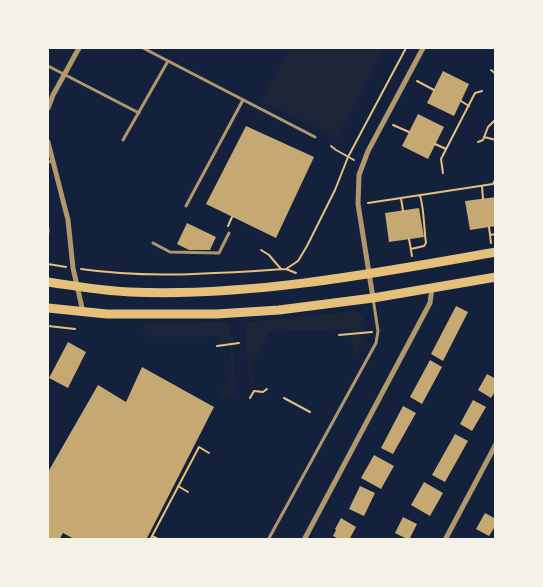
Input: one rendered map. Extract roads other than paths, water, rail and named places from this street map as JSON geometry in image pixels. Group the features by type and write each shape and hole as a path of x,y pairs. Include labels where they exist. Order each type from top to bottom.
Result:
{"main road":[{"path":"48,282 112,291 180,292 276,285 369,274 496,252"},
{"path":"48,308 83,312 196,314 302,308 496,277"}],"street":[{"path":"48,108 79,48"},
{"path":"373,298 358,198 360,171 368,151 423,48"},
{"path":"48,142 50,162 68,220 73,268 83,312"},
{"path":"304,540 430,303 432,288"},
{"path":"445,540 496,444"}],"lane":[{"path":"143,48 315,137"},
{"path":"123,140 168,61"},
{"path":"48,66 139,113"},
{"path":"186,206 243,100"},
{"path":"153,243 170,252 219,253 227,232"},
{"path":"268,540 378,339 373,298"}]}
